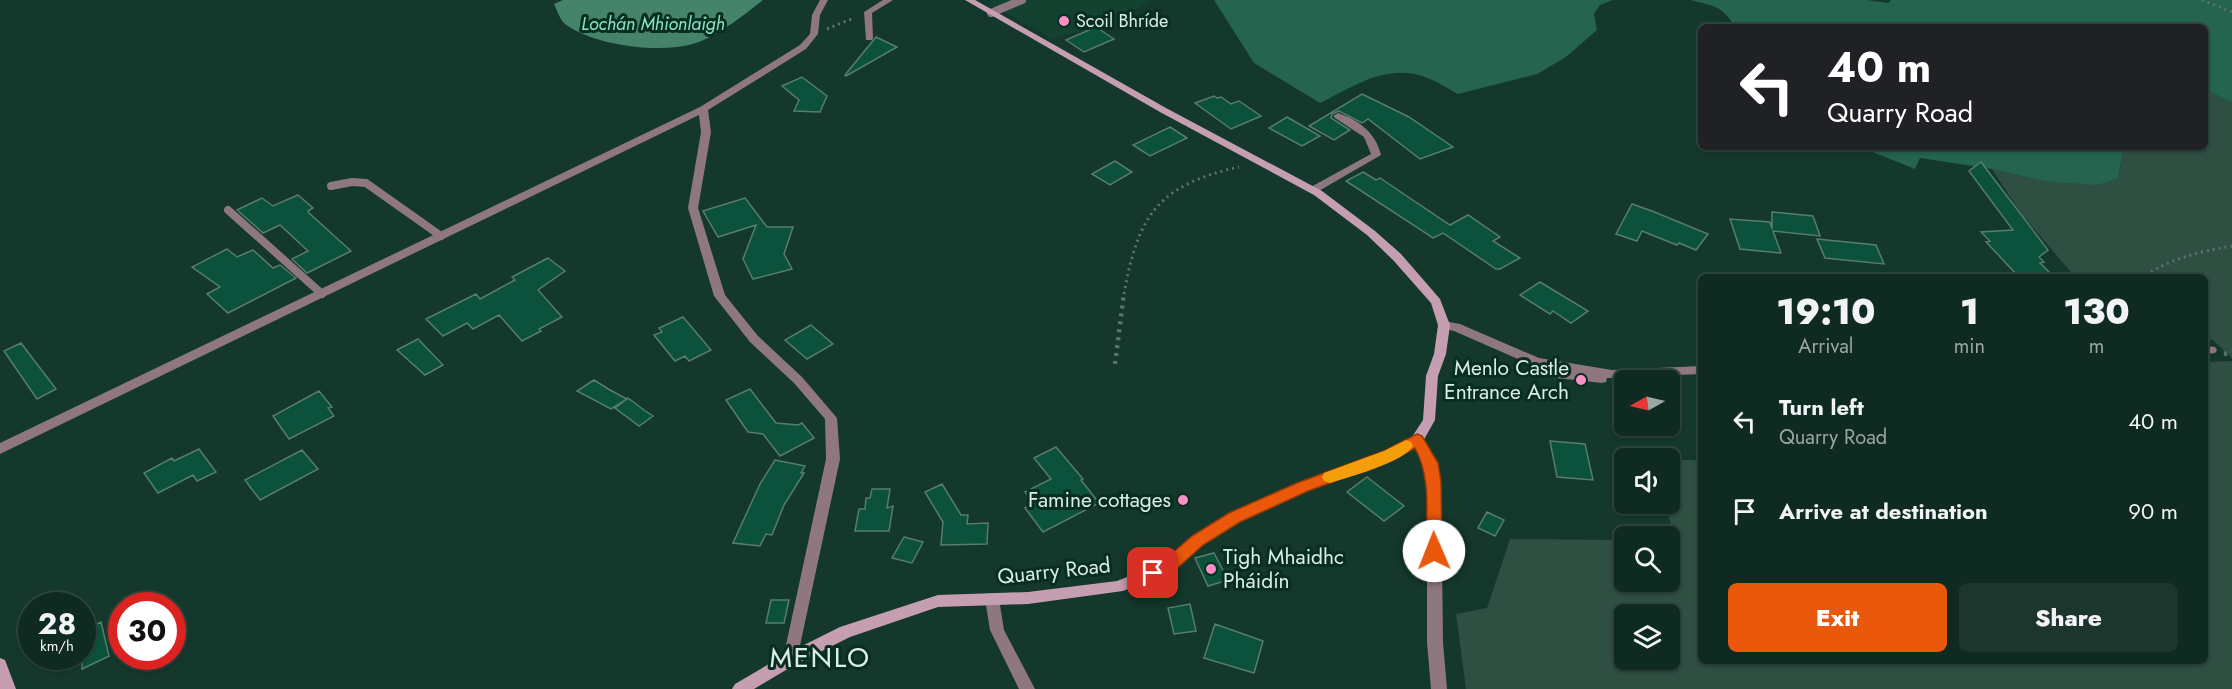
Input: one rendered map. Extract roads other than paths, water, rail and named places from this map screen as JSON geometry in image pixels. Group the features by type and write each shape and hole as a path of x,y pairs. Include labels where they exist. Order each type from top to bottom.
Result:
{"street":[{"path":"0,449 703,109 803,47 814,34 816,15 824,0"},
{"path":"869,38 868,12 889,0"},
{"path":"969,0 1313,190 1371,233 1397,257 1436,302 1444,325 1440,354 1432,376 1429,420 1417,440 1431,463 1434,482 1435,642 1439,689"},
{"path":"703,109 706,132 693,208 720,296 754,339 798,380 831,418 833,459 791,658"},
{"path":"1313,190 1376,155 1374,142 1364,130 1338,116"},
{"path":"1444,325 1456,327 1537,362 1537,366 1552,374 1598,380 1611,378 1612,374 1698,370"},
{"name":"Quarry Road","path":"740,689 791,658 845,632 938,602 1028,598 1118,587 1168,567 1197,541 1235,518 1303,487 1389,455 1417,440"},
{"path":"992,599 997,630 1027,689"},
{"path":"0,665 8,689"}],"lane":[{"path":"991,13 1022,0"},
{"path":"331,186 352,182 366,183 441,236"},
{"path":"228,210 322,294"}],"water":[{"name":"Lochán Mhionlaigh","path":"563,0 763,0 708,38 689,45 659,48 608,42 577,31 565,24 557,12 554,4"}],"place":[{"name":"Scoil Bhríde","path":"1064,21"},
{"name":"Menlo Castle Entrance Arch","path":"1581,380"},
{"name":"Famine cottages","path":"1183,500"},
{"name":"Tigh Mhaidhc Pháidín","path":"1211,569"}],"district":[{"name":"MENLO","path":"820,657"}]}
